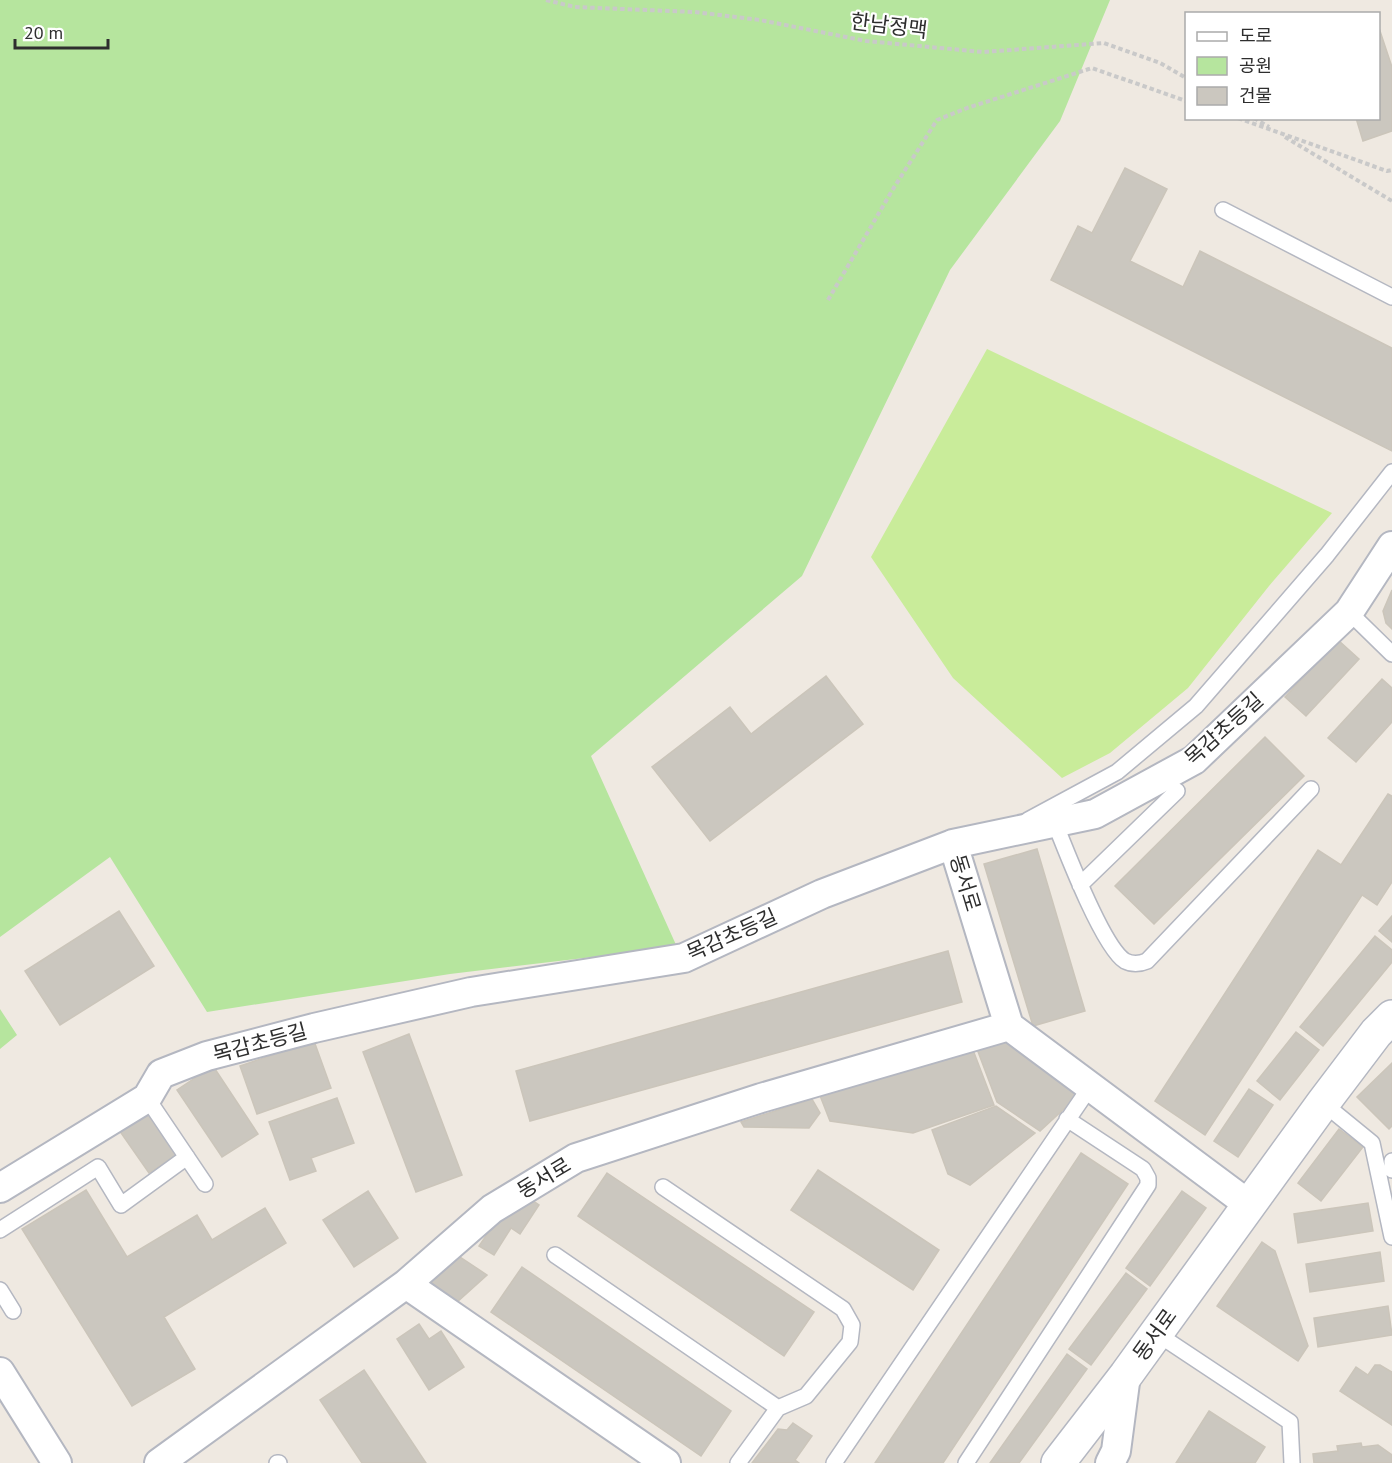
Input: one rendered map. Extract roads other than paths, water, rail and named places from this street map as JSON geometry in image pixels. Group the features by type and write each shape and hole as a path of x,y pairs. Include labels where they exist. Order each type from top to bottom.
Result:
{"street":[{"name":"목감초등길","path":"0,1188 147,1098 161,1074 207,1056 314,1028 471,992 684,958 822,894 953,844 1095,814 1194,760 1349,612 1392,546"},
{"name":"동서로","path":"406,1284 492,1209 576,1158 761,1098 1009,1026 953,844"},
{"name":"동서로","path":"1058,1463 1126,1375 1323,1103 1376,1033 1392,1017"},
{"path":"1009,1026 1248,1204"},
{"path":"159,1463 406,1284 666,1463"},
{"path":"0,1372 57,1463"},
{"path":"1110,1463 1116,1451 1126,1375"}],"lane":[{"path":"1223,210 1392,297"},
{"path":"1004,834 1117,772 1196,706 1327,555 1392,472"},
{"path":"1349,612 1392,654"},
{"path":"1055,823 1080,885 1114,951 1126,961 1137,964 1148,961 1311,789"},
{"path":"1080,885 1177,791"},
{"path":"834,1463 1090,1087"},
{"path":"147,1098 205,1184"},
{"path":"1323,1103 1372,1143 1392,1237"},
{"path":"966,1463 1148,1185 1148,1178 1143,1169 1067,1119"},
{"path":"0,1230 98,1167 121,1205 187,1157"},
{"path":"1392,1161 1392,1170"},
{"path":"663,1187 843,1309 852,1325 850,1342 806,1396 778,1408 738,1463"},
{"path":"555,1254 778,1408"},
{"path":"0,1290 13,1311"},
{"path":"1156,1333 1290,1422 1292,1463"}]}
